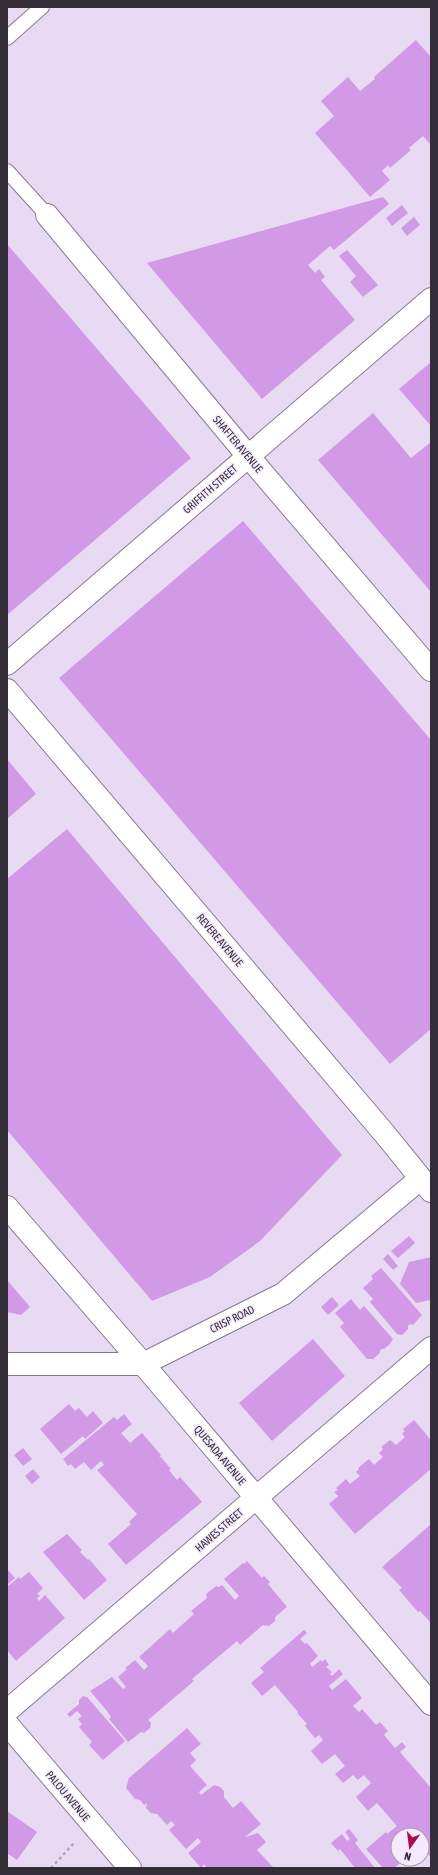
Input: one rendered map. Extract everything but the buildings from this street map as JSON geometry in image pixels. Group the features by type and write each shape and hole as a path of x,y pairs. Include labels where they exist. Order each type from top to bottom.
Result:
{"street":[{"name":"SHAFTER AVENUE","path":"47,215 248,456 431,670"},
{"name":"GRIFFITH STREET","path":"7,664 431,299"},
{"name":"REVERE AVENUE","path":"7,690 384,1133 426,1185"},
{"name":"CRISP ROAD","path":"7,1364 143,1364 283,1294 426,1185"},
{"name":"QUESADA AVENUE","path":"7,1207 143,1364 431,1704"},
{"name":"HAWES STREET","path":"7,1711 431,1348"},
{"name":"PALOU AVENUE","path":"7,1724 130,1868"}],"lane":[{"path":"7,38 42,7"},
{"path":"7,171 47,215"}],"path":[{"path":"50,1868 92,1823"}]}
